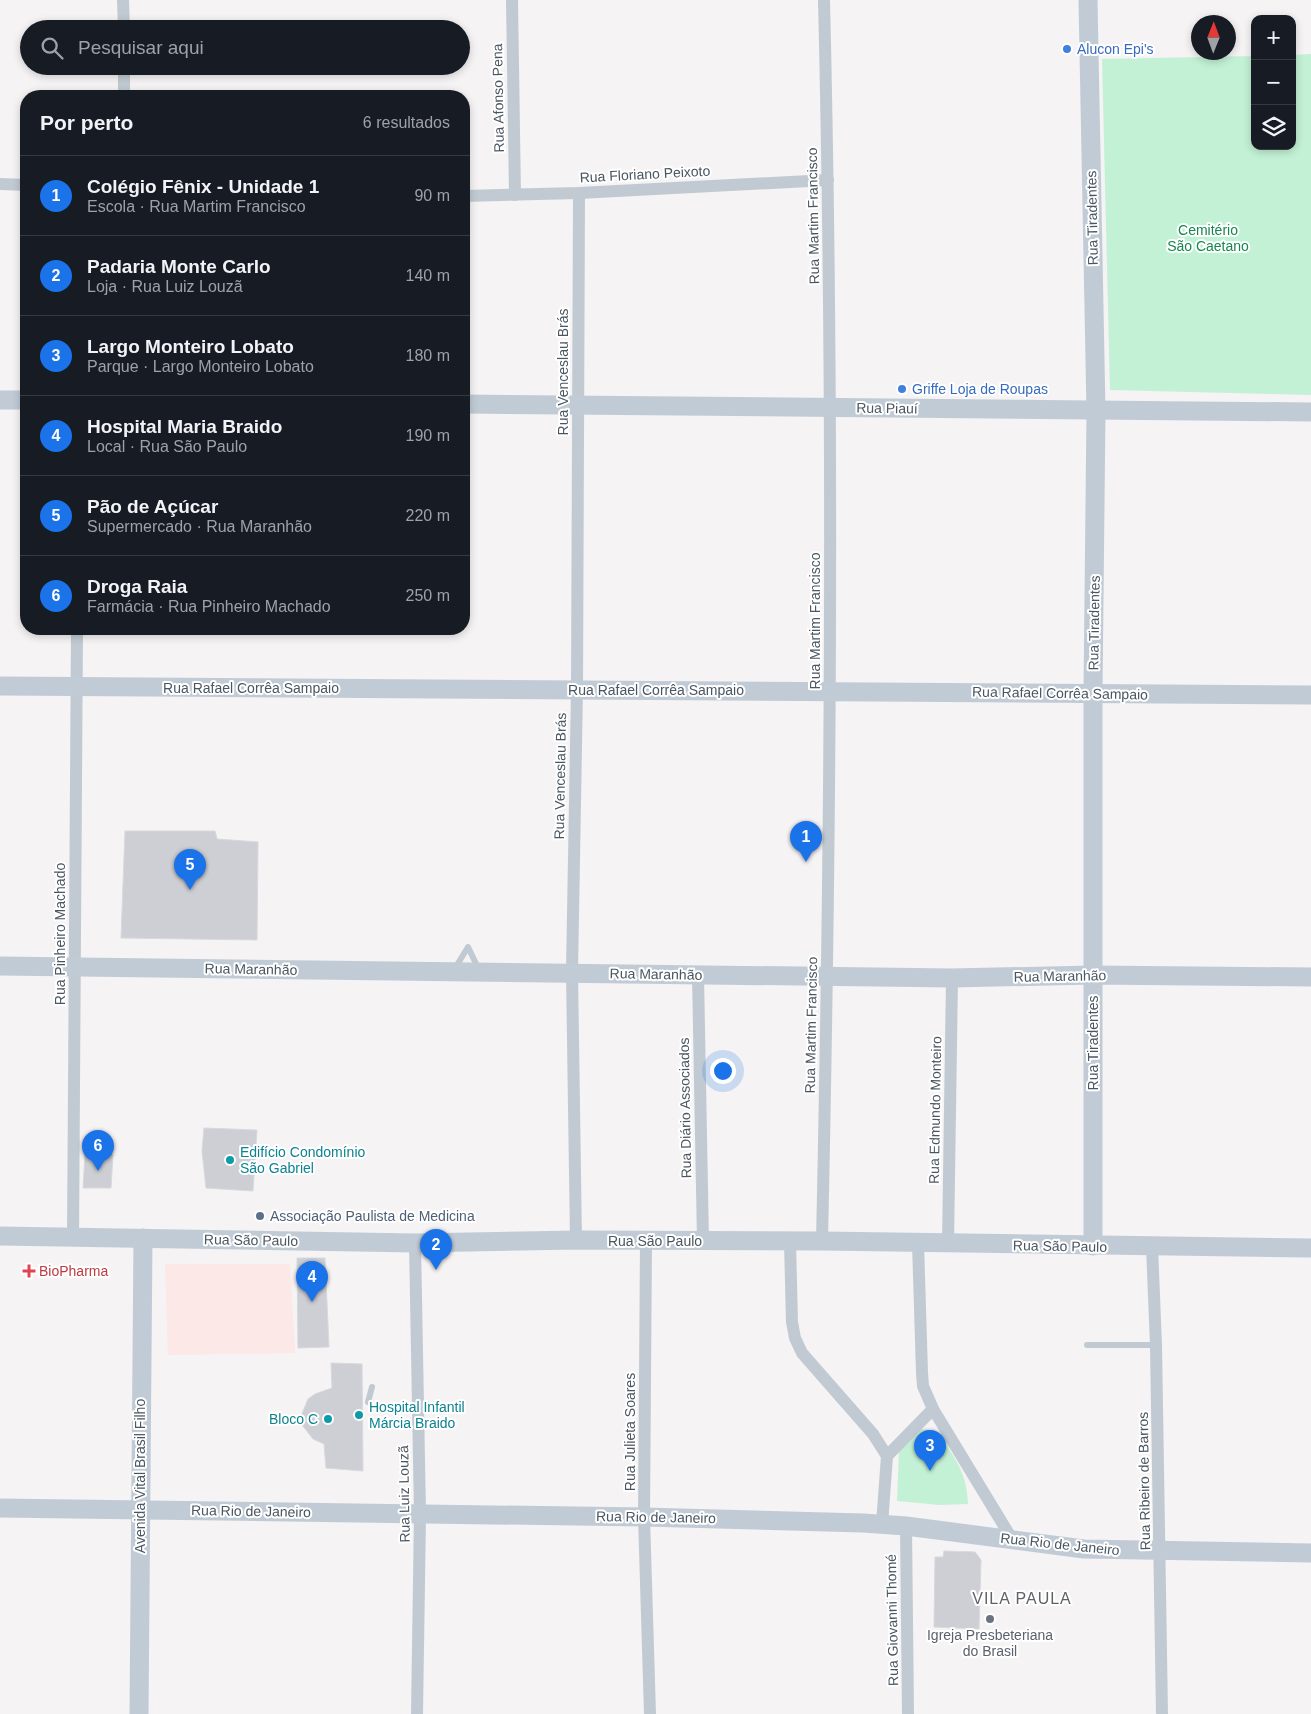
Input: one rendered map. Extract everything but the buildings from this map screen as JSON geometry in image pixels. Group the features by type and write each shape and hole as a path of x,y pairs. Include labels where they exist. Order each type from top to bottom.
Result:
{"street":[{"path":"123,0 124,20"},
{"name":"Rua Afonso Pena","path":"512,0 515,195"},
{"name":"Rua Martim Francisco","path":"822,1241 828,975 830,407 824,0"},
{"name":"Rua Tiradentes","path":"1088,0 1096,410 1093,694 1093,1246"},
{"path":"124,75 124,90"},
{"name":"Rua Floriano Peixoto","path":"470,196 579,193 828,180"},
{"path":"0,184 20,185"},
{"name":"Rua Venceslau Brás","path":"576,1240 572,972 577,689 579,193"},
{"path":"0,400 20,400"},
{"name":"Rua Piauí","path":"470,404 1311,412"},
{"name":"Rua Pinheiro Machado","path":"73,1238 77,635"},
{"name":"Rua Rafael Corrêa Sampaio","path":"0,686 77,688 829,690 1093,694 1311,694"},
{"name":"Rua Maranhão","path":"0,966 952,978 1093,975 1311,977"},
{"name":"Rua Diário Associados","path":"698,975 703,1241"},
{"name":"Rua Edmundo Monteiro","path":"948,1244 952,978"},
{"name":"Rua São Paulo","path":"0,1236 415,1243 576,1240 822,1241 918,1244 1311,1248"},
{"name":"Avenida Vital Brasil Filho","path":"139,1714 139,1510 143,1238"},
{"name":"Rua Julieta Soares","path":"646,1241 644,1517 650,1714"},
{"path":"790,1242 792,1322 798,1345 802,1353 881,1444 887,1456 882,1524"},
{"name":"Rua Luiz Louzã","path":"415,1243 420,1514 417,1714"},
{"path":"918,1244 924,1386 933,1410 1012,1539"},
{"name":"Rua Ribeiro de Barros","path":"1152,1247 1156,1345 1162,1714"},
{"path":"887,1456 933,1410"},
{"name":"Rua Rio de Janeiro","path":"0,1508 644,1517 882,1524 1084,1549 1160,1552 1311,1553"},
{"name":"Rua Giovanni Thomé","path":"906,1526 908,1714"}],"lane":[{"path":"1087,1345 1156,1345"},
{"path":"368,1402 372,1387"}],"shaded area":[{"path":"165,1264 290,1264 295,1353 168,1355"}],"green space":[{"name":"Cemitério São Caetano","path":"1311,54 1311,395 1110,390 1102,59 1191,57 1191,60 1236,60 1236,56 1251,56 1251,150 1296,150 1296,55"},
{"path":"922,1429 936,1431 954,1457 965,1483 968,1504 940,1505 897,1501 899,1451"}],"place":[{"name":"Alucon Epi's","path":"1067,49"},
{"name":"Griffe Loja de Roupas","path":"902,389"},
{"name":"Colégio Fênix - Unidade 1","path":"806,862"},
{"name":"Pão de Açúcar","path":"190,890"},
{"name":"Edifício Condomínio São Gabriel","path":"230,1160"},
{"name":"Droga Raia","path":"98,1171"},
{"name":"Associação Paulista de Medicina","path":"260,1216"},
{"name":"Padaria Monte Carlo","path":"436,1270"},
{"name":"BioPharma","path":"29,1271"},
{"name":"Hospital Maria Braido","path":"312,1302"},
{"name":"Hospital Infantil Márcia Braido","path":"359,1415"},
{"name":"Bloco C","path":"328,1419"},
{"name":"Largo Monteiro Lobato","path":"930,1471"},
{"name":"Igreja Presbeteriana do Brasil","path":"990,1619"}],"district":[{"name":"VILA PAULA","path":"1022,1598"}]}
